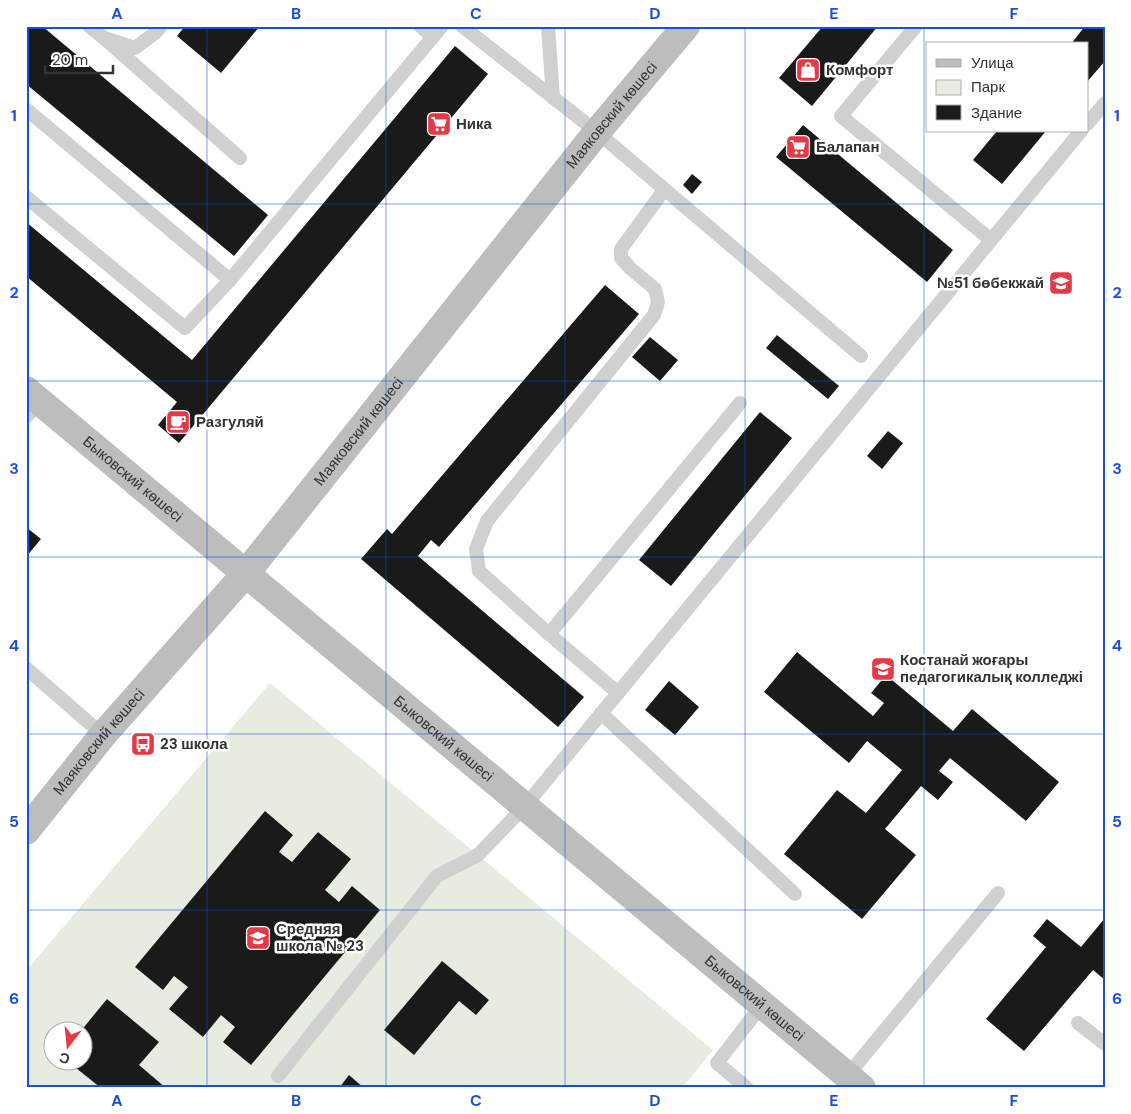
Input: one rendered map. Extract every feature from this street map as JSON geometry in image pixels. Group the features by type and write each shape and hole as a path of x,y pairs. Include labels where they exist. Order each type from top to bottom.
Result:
{"main road":[{"name":"Маяковский көшесі","path":"26,831 103,735 246,573 597,132 686,26"},
{"name":"Быковский көшесі","path":"31,403 246,573 854,1082"}],"lane":[{"path":"89,26 240,158"},
{"path":"104,38 135,48 161,26"},
{"path":"26,197 185,328 230,280 438,31 420,26"},
{"path":"462,26 597,132 860,356"},
{"path":"548,26 553,98"},
{"path":"916,26 841,116 991,240"},
{"path":"1088,123 1105,103"},
{"path":"26,109 230,280"},
{"path":"278,1076 437,876 478,856 525,806 1081,132"},
{"path":"618,693 479,571 476,549 487,521 654,315 658,302 656,289 630,268 621,258 621,249 664,190"},
{"path":"549,634 740,403"},
{"path":"26,668 103,735"},
{"path":"601,713 795,894"},
{"path":"854,1082 998,893"},
{"path":"747,1088 717,1063 762,1005"},
{"path":"1078,1023 1105,1044"}],"green space":[{"path":"270,683 713,1050 682,1088 26,1088 26,971"}],"building":[{"path":"26,26 42,26 268,215 234,256 26,84"},
{"path":"185,26 260,26 221,73 177,36"},
{"path":"823,26 878,26 812,106 779,78"},
{"path":"1085,26 1105,26 1105,61 1088,81 1088,42 1073,42"},
{"path":"455,46 488,74 179,443 158,425 177,402 26,276 26,222 192,360"},
{"path":"803,125 953,250 927,282 776,157"},
{"path":"996,132 1045,132 1002,184 973,160"},
{"path":"692,174 702,182 692,194 683,185"},
{"path":"605,285 639,314 439,547 431,540 418,556 584,697 558,727 361,559 387,529 392,534"},
{"path":"777,335 839,386 828,399 766,348"},
{"path":"650,337 678,360 660,381 632,357"},
{"path":"760,412 792,438 671,586 639,560"},
{"path":"888,431 903,443 882,469 867,456"},
{"path":"26,527 41,539 26,557"},
{"path":"797,652 873,716 884,703 871,693 886,675 953,731 972,709 1059,782 1026,821 950,758 939,771 953,782 938,800 921,786 885,829 916,855 862,919 784,854 837,790 866,813 902,770 867,741 849,763 764,692"},
{"path":"669,681 699,707 675,735 645,710"},
{"name":"Средняя школа № 23","path":"265,811 293,835 279,852 292,862 318,832 351,859 325,890 339,902 352,886 380,910 251,1065 223,1042 235,1027 221,1015 203,1037 169,1009 188,987 174,976 163,990 135,967"},
{"path":"1105,918 1105,980 1093,970 1024,1051 986,1019 1046,947 1033,936 1047,919 1081,947"},
{"path":"442,961 489,1000 476,1015 459,1001 414,1055 384,1030"},
{"path":"107,999 159,1042 139,1065 166,1088 101,1088 81,1072 92,1072 92,1022 88,1022"},
{"path":"349,1075 364,1088 339,1088"}],"place":[{"name":"Комфорт","path":"808,70"},
{"name":"Ника","path":"439,124"},
{"name":"Балапан","path":"798,147"},
{"name":"№51 бөбекжай","path":"1061,283"},
{"name":"Разгуляй","path":"178,422"},
{"name":"Костанай жоғары педагогикалық колледжі","path":"883,669"},
{"name":"23 школа","path":"143,744"},
{"name":"Средняя школа № 23","path":"258,938"}]}
